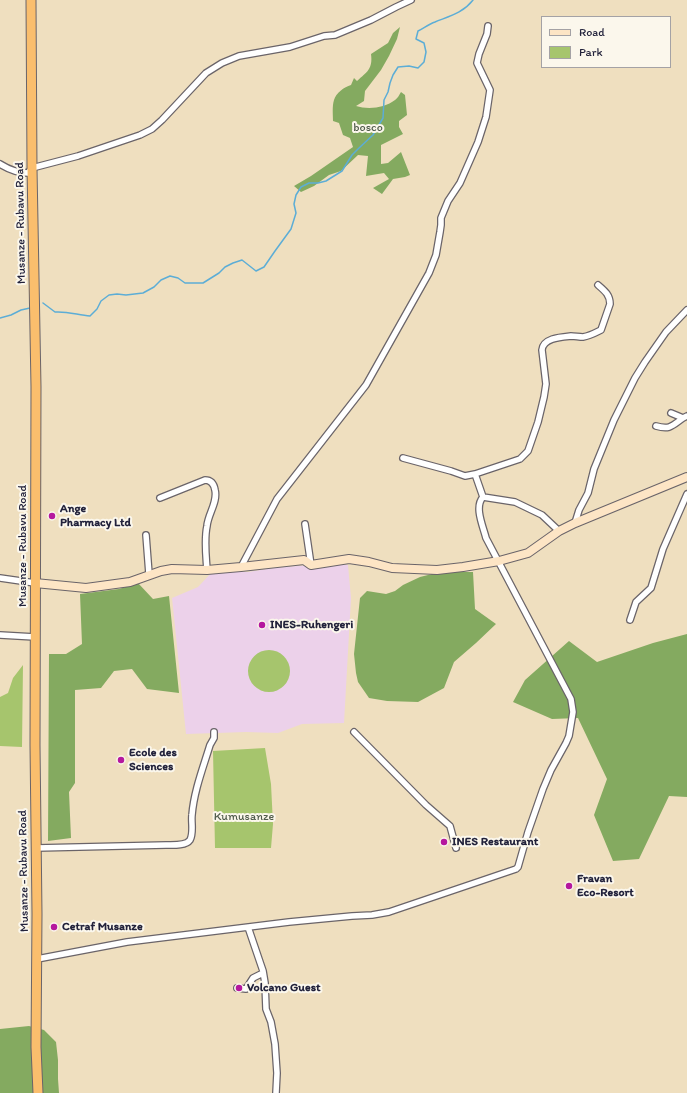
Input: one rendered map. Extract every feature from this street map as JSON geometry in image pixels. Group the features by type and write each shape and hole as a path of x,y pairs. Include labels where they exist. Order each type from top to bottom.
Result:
{"highway":[{"name":"Musanze - Rubavu Road","path":"31,0 36,387 35,745 37,959 36,1047 38,1093"}],"main road":[{"path":"35,583 86,588 130,582 149,574 172,569 207,570 304,560 311,565 349,559 392,568 437,570 463,567 499,561 528,553 559,531 575,523 687,477"}],"street":[{"path":"0,164 15,171 28,173 32,168 78,156 140,135 152,129 206,74 222,63 239,56 290,47 324,36 335,35 371,20 411,0"},
{"path":"241,567 277,499 366,385 429,273 436,255 441,225 440,218 448,201 460,183 478,142 486,117 490,90 477,64 479,54 487,34 488,26"},
{"path":"403,458 465,476 520,459 528,451 538,422 544,397 546,384 542,350 543,346 545,342 557,338 572,336 584,337 601,330 610,300 607,292 598,285"},
{"path":"575,523 579,510 588,493 594,469 614,420 635,378 666,332 687,310"},
{"path":"671,413 685,417"},
{"path":"656,426 669,428 685,417"},
{"path":"475,474 483,497"},
{"path":"160,498 205,480 212,482 216,491 206,528 207,570"},
{"path":"630,620 636,602 651,588 663,549 687,494"},
{"path":"483,497 515,502 542,515 559,531"},
{"path":"37,959 128,942 248,927 380,914 516,869 518,867 543,789 551,770 566,743 571,721 572,705 571,699 486,538 479,511 480,501 483,497"},
{"path":"305,524 311,565"},
{"path":"146,535 149,574"},
{"path":"0,578 35,583"},
{"path":"0,635 35,637"},
{"path":"36,848 166,845 186,843 191,834 195,795 210,745 214,738 214,732"},
{"path":"354,732 426,805 450,826 456,848"},
{"path":"248,927 263,973 266,1009 271,1022 275,1044 277,1073 276,1093"},
{"path":"237,988 246,989 253,978 263,973"}],"shaded area":[{"name":"INES-Ruhengeri","path":"334,563 348,565 351,598 344,723 302,724 278,733 246,732 186,734 172,598 198,587 213,571 248,572 273,568"}],"green space":[{"name":"bosco","path":"400,27 397,39 389,56 381,70 365,91 364,101 356,106 376,108 391,103 401,92 405,95 407,115 399,121 399,127 403,134 381,145 381,164 388,163 401,152 410,175 393,179 382,194 373,188 389,179 384,173 366,176 368,156 358,155 341,171 329,175 314,186 301,192 294,186 353,147 350,138 343,135 339,123 333,121 334,100 341,91 351,85 354,78 357,81 368,70 371,63 371,54 388,43 393,33"},
{"path":"440,572 473,572 475,609 496,624 454,662 444,688 418,702 387,701 369,698 358,682 354,654 360,598 367,591 386,594 395,591 403,585 420,577"},
{"path":"138,583 153,599 169,596 179,693 147,689 132,669 114,671 101,688 75,690 75,783 69,792 71,838 48,841 49,654 66,654 82,644 80,594 119,589"},
{"path":"687,634 687,797 669,796 639,859 613,861 594,815 607,779 578,718 552,719 513,702 525,680 569,641 597,662 653,643"},
{"path":"269,650 284,656 290,671 284,686 269,692 254,686 248,671 254,656"},
{"path":"23,665 22,747 0,746 0,697 8,693 13,678"},
{"name":"Kumusanze","path":"265,748 271,784 273,824 271,848 215,848 213,751"},
{"path":"29,1026 44,1030 56,1042 59,1093 0,1093 0,1029"}],"waterway":[{"path":"43,303 55,312 90,316 97,309 101,301 109,295 143,293 154,287 161,280 170,276 178,278 185,283 203,283 219,273 225,267 242,260 256,271 264,267 291,229 296,213 294,204 296,195 301,187 309,183 326,181 342,171 352,155 373,135 383,118 384,100 393,75 398,67 409,66 418,68 424,62 426,52 424,43 416,39 418,31 461,11 473,0"},
{"path":"0,318 30,308"}],"place":[{"name":"Ange Pharmacy Ltd","path":"52,516"},
{"name":"INES-Ruhengeri","path":"262,625"},
{"name":"Ecole des Sciences","path":"121,760"},
{"name":"INES Restaurant","path":"444,842"},
{"name":"Fravan Eco-Resort","path":"569,886"},
{"name":"Cetraf Musanze","path":"54,927"},
{"name":"Volcano Guest","path":"239,988"}]}
